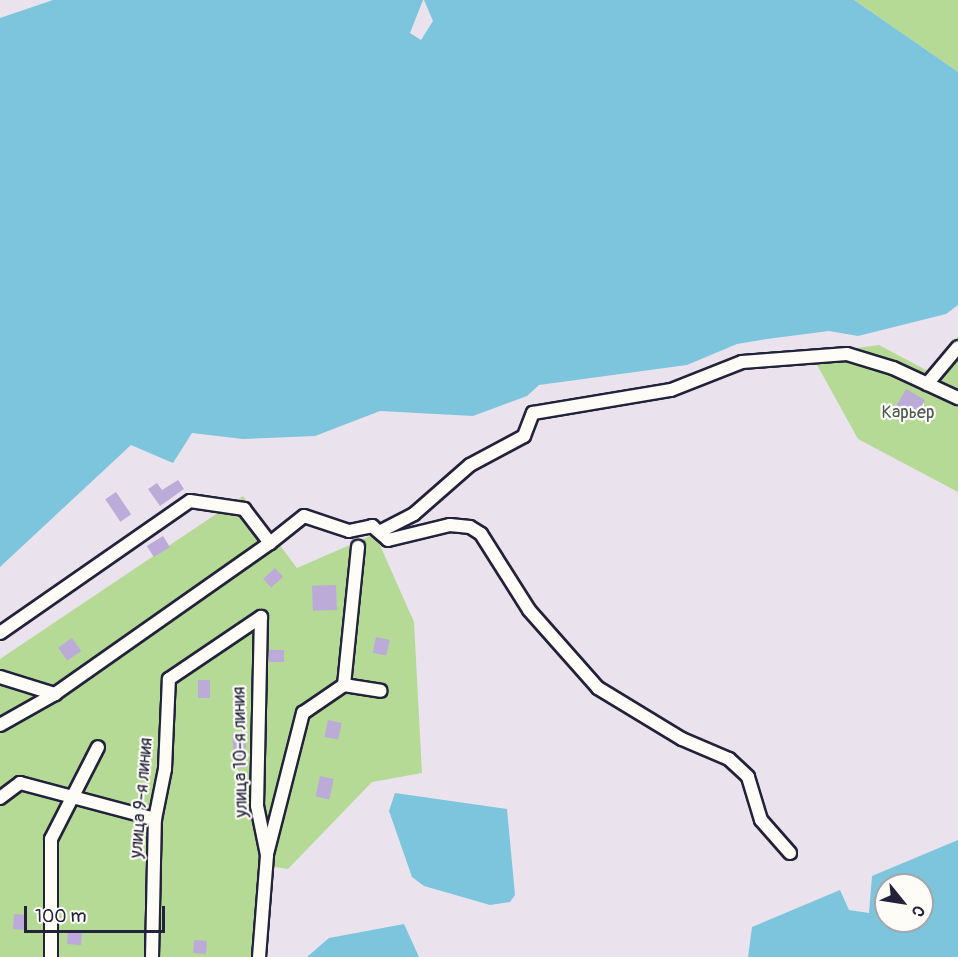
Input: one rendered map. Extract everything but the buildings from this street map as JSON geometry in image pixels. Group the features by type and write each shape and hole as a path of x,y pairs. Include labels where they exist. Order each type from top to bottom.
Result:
{"street":[{"path":"927,384 958,347"},
{"path":"381,531 414,514 470,465 524,436 533,414 671,390 766,358 804,361 847,354 927,384 958,399"},
{"path":"0,633 190,501 244,509 270,543"},
{"path":"0,725 55,694 270,543 304,516 349,531 372,526 381,531 388,540 450,525 481,534 528,610 598,688 682,738 729,759 748,777 761,819 790,853"},
{"path":"344,685 358,546"},
{"name":"улица 10-я линия","path":"169,679 261,617 257,806 267,855 259,957"},
{"path":"0,677 55,694"},
{"name":"улица 9-я линия","path":"152,957 155,819 165,769 169,679"},
{"path":"267,855 303,712 344,685 381,691"},
{"path":"51,957 51,839 98,747"},
{"path":"0,798 20,783 155,819"}],"green space":[{"path":"854,0 958,0 958,72 884,21"},
{"name":"Карьер","path":"958,336 958,492 858,439 811,354 879,345 928,371"},
{"path":"243,496 297,568 375,534 414,622 422,773 372,782 288,869 275,867 257,908 256,957 0,957 0,659"}],"water":[{"path":"53,0 423,0 410,33 421,40 433,21 424,0 854,0 958,72 958,305 946,314 858,336 829,331 767,339 737,344 687,365 539,385 527,396 473,416 380,411 315,436 243,439 192,433 173,463 131,445 0,567 0,18"},
{"path":"395,793 507,809 515,895 510,902 490,905 424,886 412,877 389,811"},
{"path":"958,840 958,957 748,957 752,927 840,890 849,910 869,913 872,876 874,875 874,933 934,933 934,873 879,873"},
{"path":"404,924 419,957 307,957 329,938"}]}
